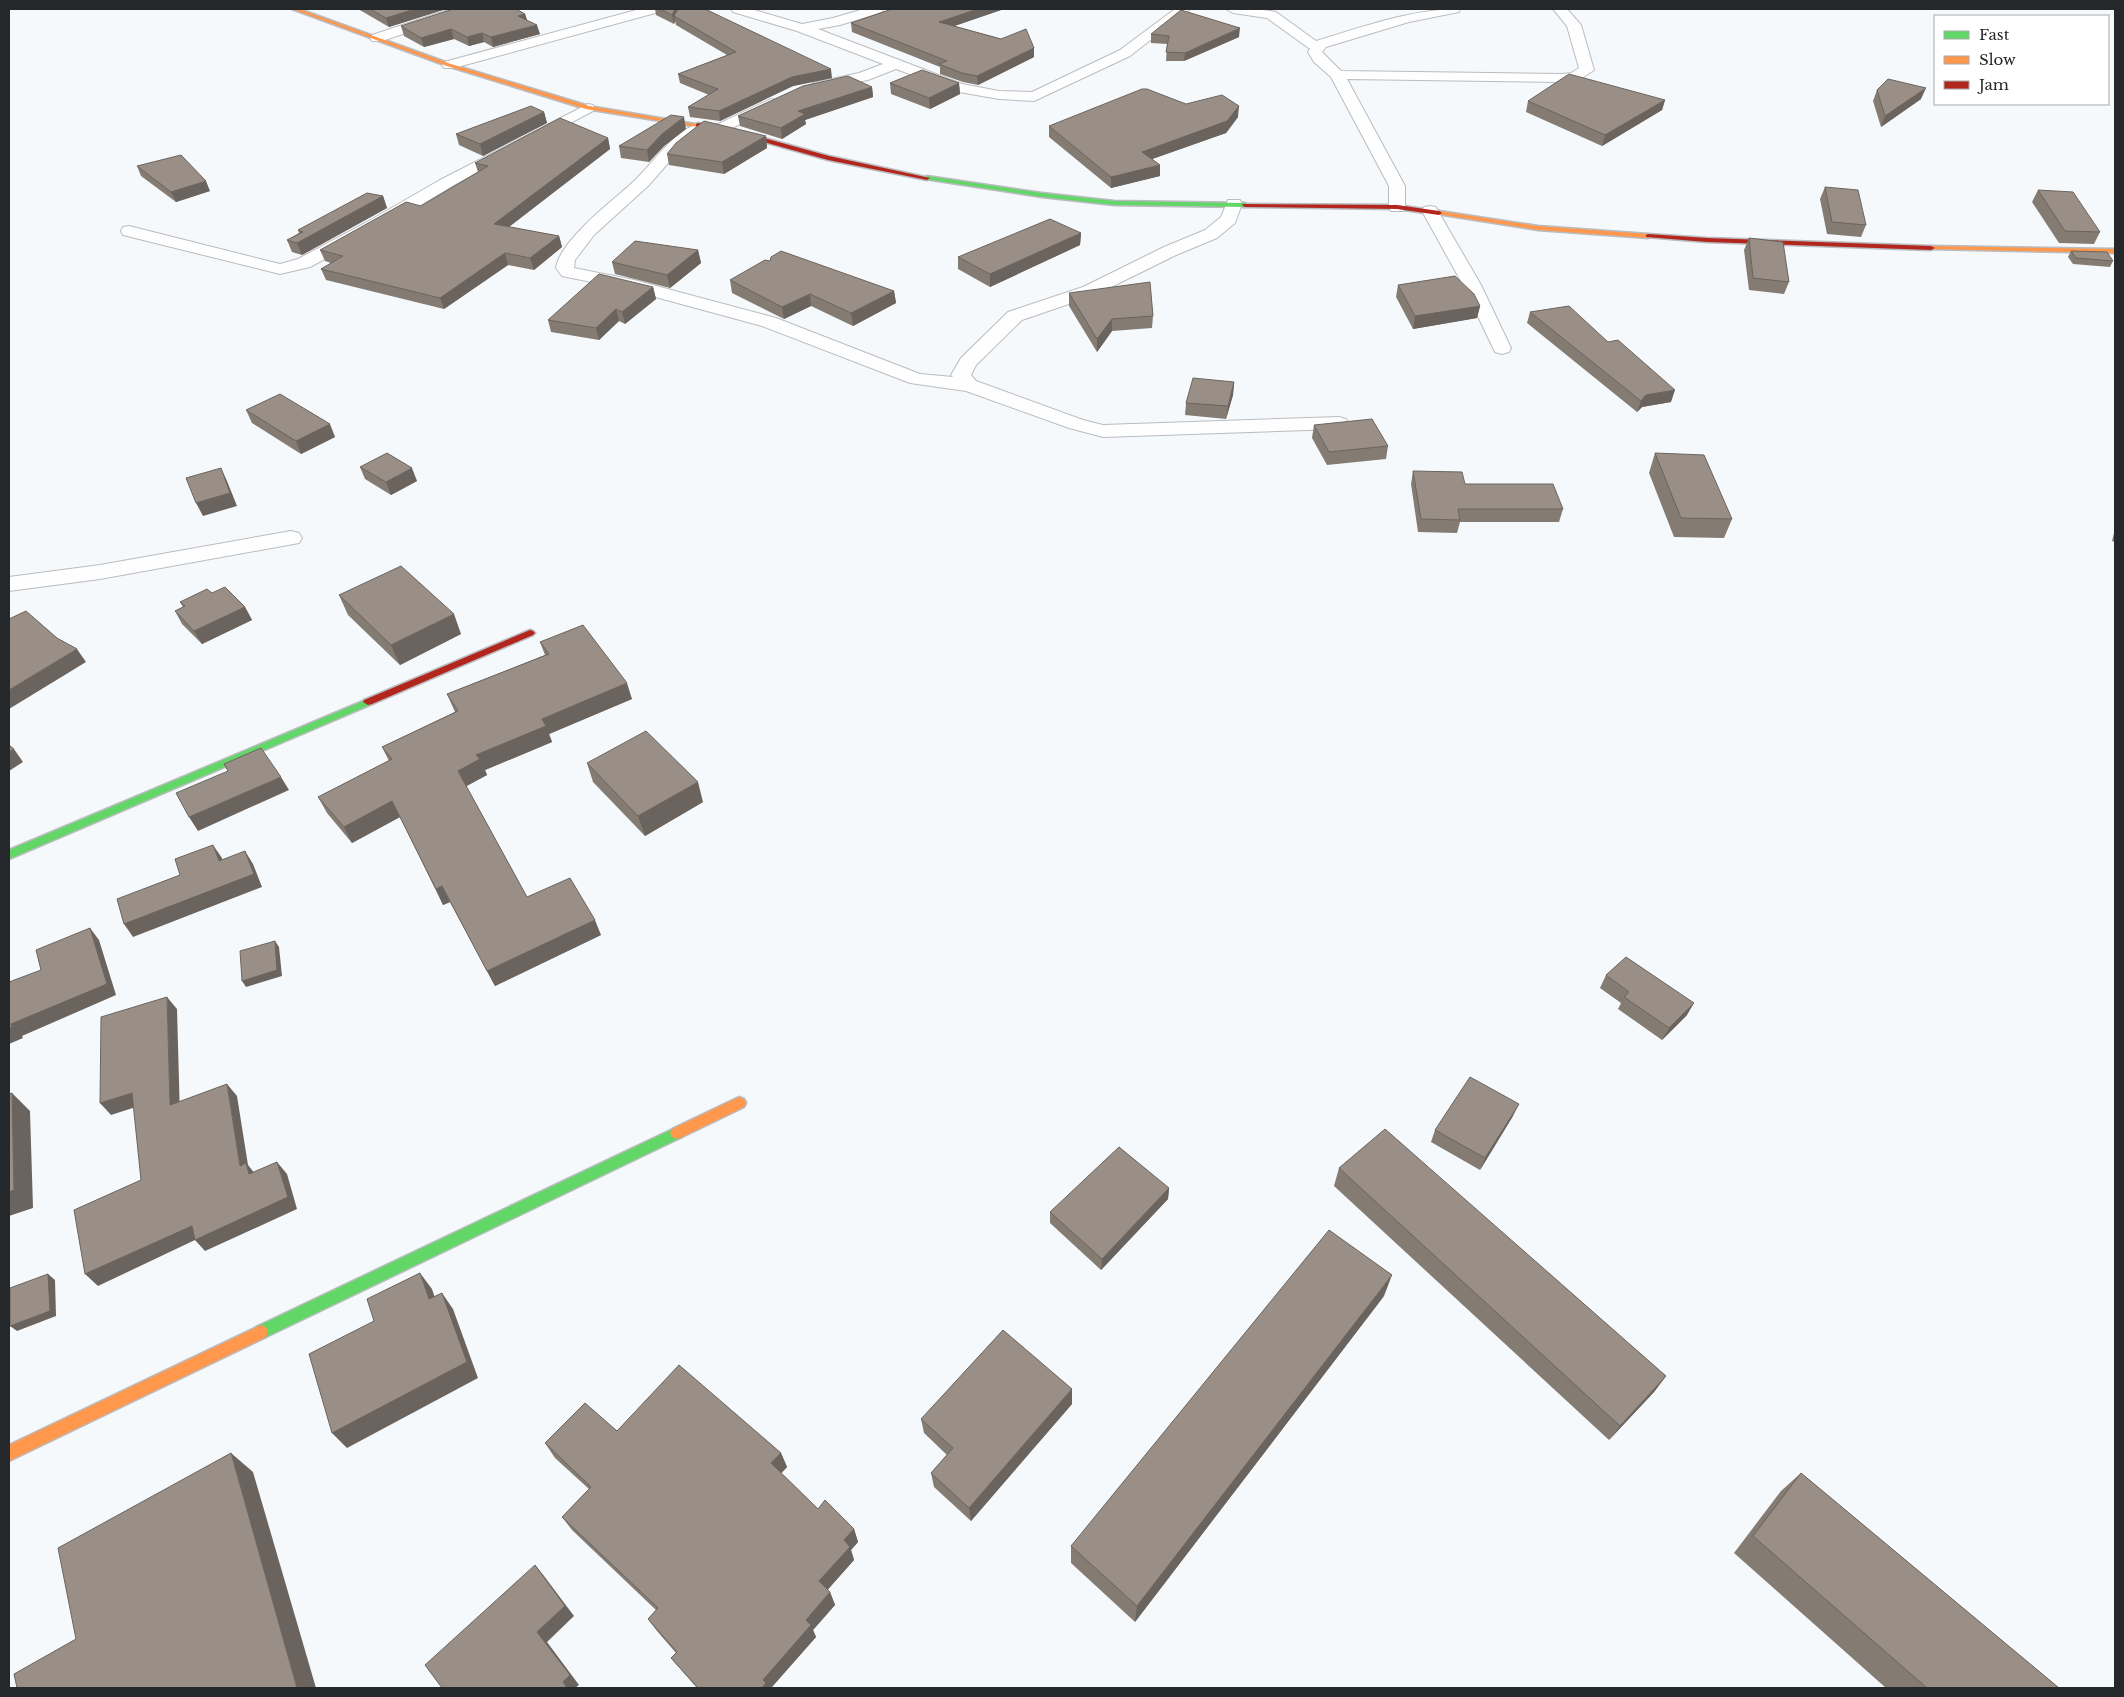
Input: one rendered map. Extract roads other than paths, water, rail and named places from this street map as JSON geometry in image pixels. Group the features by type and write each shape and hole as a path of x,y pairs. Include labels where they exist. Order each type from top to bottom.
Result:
{"street":[{"path":"295,9 449,65 588,108 712,126 828,158 945,181 1114,203 1397,207 1538,228 1707,240 1881,247 2115,250"},
{"path":"376,38 463,9"},
{"path":"449,65 654,9"},
{"path":"738,9 802,28 959,88 1000,95 1034,97 1125,53 1183,9"},
{"path":"802,28 834,22 877,9"},
{"path":"1233,9 1271,15 1317,48"},
{"path":"1397,207 1397,186 1338,74 1319,59 1315,52 1321,44 1406,19 1454,9"},
{"path":"1338,74 1574,77 1587,70 1574,25 1560,9"},
{"path":"806,89 863,76 896,64"},
{"path":"783,98 712,126 671,150 642,183 588,231 566,260 565,268 568,272 628,284 769,322 917,379 969,385 1076,424 1102,431 1339,423"},
{"path":"129,231 270,267 289,268 304,263 374,226 446,183 588,108"},
{"path":"969,385 961,375 968,362 1015,316 1089,291 1170,251 1211,234 1229,219 1234,204"},
{"path":"1430,211 1472,285 1502,348"},
{"path":"9,584 100,572 291,538"},
{"path":"9,855 530,633"},
{"path":"9,1453 739,1103"}]}
